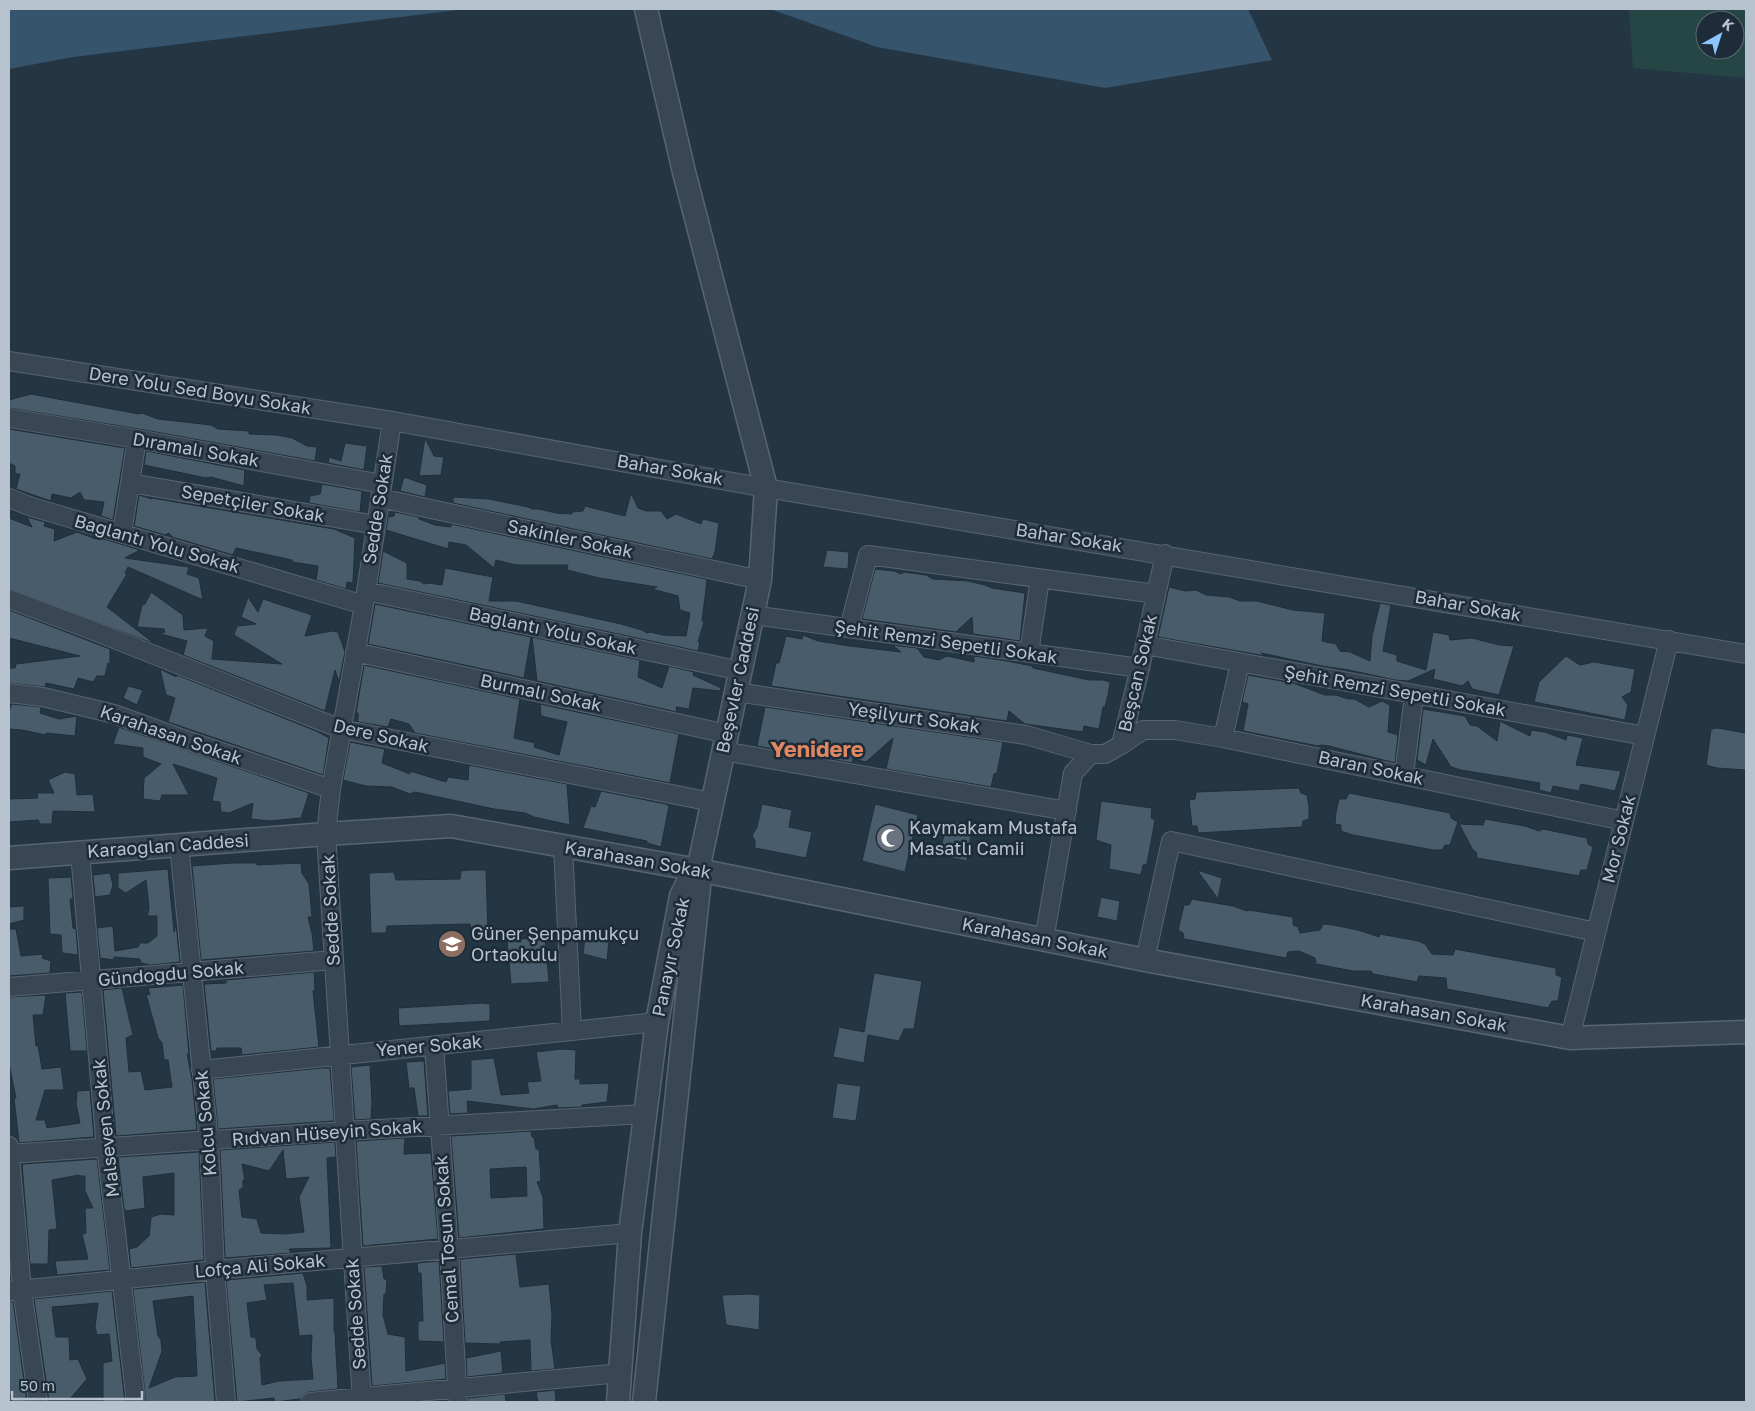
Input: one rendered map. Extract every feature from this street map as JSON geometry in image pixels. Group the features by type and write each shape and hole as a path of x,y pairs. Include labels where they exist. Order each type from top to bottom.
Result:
{"street":[{"name":"Beşevler Caddesi","path":"646,9 684,172 766,488 760,580 698,870"},
{"name":"Dere Yolu Sed Boyu Sokak","path":"9,361 392,421"},
{"name":"Dıramalı Sokak","path":"9,418 137,439 381,491"},
{"name":"Bahar Sokak","path":"392,421 766,488 1165,554 1746,654"},
{"name":"Sedde Sokak","path":"361,1399 326,834 341,729 365,598 392,421"},
{"path":"122,533 137,439"},
{"name":"Sepetçiler Sokak","path":"130,483 376,525"},
{"name":"Sakinler Sokak","path":"381,491 760,580"},
{"name":"Bağlantı Yolu Sokak","path":"9,498 32,507 122,533 365,598 738,682"},
{"name":"Beşcan Sokak","path":"1091,754 1105,754 1120,745 1140,668 1165,554"},
{"path":"849,628 868,555 1156,594"},
{"path":"1029,653 1040,578"},
{"name":"Dere Sokak","path":"9,599 341,729 712,802"},
{"name":"Şehit Remzi Sepetli Sokak","path":"753,615 1140,668"},
{"name":"Mor Sokak","path":"1570,1038 1669,640"},
{"name":"Şehit Remzi Sepetli Sokak","path":"1145,645 1645,736"},
{"name":"Burmalı Sokak","path":"355,652 725,742 1067,811"},
{"path":"1223,738 1240,663"},
{"name":"Yeşilyurt Sokak","path":"738,682 1026,735 1091,754"},
{"name":"Karahasan Sokak","path":"9,693 43,697 114,714 332,789"},
{"path":"1404,775 1414,694"},
{"name":"Baran Sokak","path":"1120,745 1143,730 1176,730 1223,738 1624,821"},
{"path":"1044,940 1073,773 1091,754"},
{"name":"Karahasan Sokak","path":"326,834 451,826 698,870 1145,960 1570,1038 1746,1032"},
{"name":"Karaoğlan Caddesi","path":"9,858 326,834"},
{"path":"1145,960 1171,841 1596,932"},
{"name":"Kolcu Sokak","path":"179,845 208,1141 215,1270 226,1402"},
{"path":"563,846 572,1032"},
{"name":"Malseven Sokak","path":"80,853 106,1148 136,1402"},
{"name":"Panayır Sokak","path":"618,1402 630,1233 657,1022 681,896 688,882 698,870"},
{"name":"Panayır Sokak","path":"644,1402 699,886 698,870"},
{"name":"Gündoğdu Sokak","path":"9,987 334,960"},
{"name":"Yener Sokak","path":"202,1070 657,1022"},
{"name":"Cemal Tosun Sokak","path":"434,1046 458,1396"},
{"name":"Rıdvan Hüseyin Sokak","path":"9,1152 106,1148 344,1131 645,1114"},
{"path":"9,1152 16,1291 38,1402"},
{"name":"Lofça Ali Sokak","path":"16,1291 352,1257 630,1233"},
{"path":"310,1402 458,1396 621,1372"}],"green space":[{"path":"1629,9 1746,9 1746,78 1633,68"}],"water":[{"path":"9,9 466,9 73,57 9,69"},
{"path":"770,9 1248,9 1272,60 1105,88 877,47"}],"building":[{"path":"31,394 142,413 158,419 211,425 218,429 249,431 249,434 277,435 292,438 307,446 317,447 315,461 9,408 9,400"},
{"path":"9,429 125,448 113,520 101,516 104,502 84,500 80,492 71,498 52,494 51,501 16,489 20,474 15,474 15,466 9,463"},
{"path":"425,438 434,456 444,457 441,475 419,476"},
{"path":"345,443 367,446 364,470 328,463 329,457 341,461"},
{"path":"146,451 245,470 244,486 211,477 206,478 144,465"},
{"path":"404,477 427,485 425,497 400,491"},
{"path":"322,484 362,491 360,512 309,503 310,496 320,494"},
{"path":"631,493 638,508 646,511 661,511 667,519 676,514 701,524 703,519 719,523 715,552 712,559 453,503 453,497 489,499 532,509 572,514 572,512 583,511 585,506 625,516"},
{"path":"139,495 152,499 334,529 355,538 353,583 347,582 346,589 316,580 318,566 292,562 292,560 236,548 233,555 172,537 169,533 165,535 134,526"},
{"path":"395,512 419,517 419,519 435,525 451,527 451,524 706,579 702,621 704,622 698,642 700,642 698,651 378,583 383,551 407,563 407,579 420,581 424,584 442,585 445,568 493,577 489,601 516,601 621,624 647,633 686,636 690,613 680,610 678,596 652,589 657,587 599,578 567,570 568,565 516,565 496,560 494,568 466,545 449,542 448,549 386,530 388,517 394,516"},
{"path":"27,517 45,522 44,526 55,529 54,541 77,532 96,539 97,537 140,550 125,558 189,567 187,574 199,578 203,600 128,567 125,573 127,574 107,607 155,644 9,589 9,518 32,527"},
{"path":"827,550 849,552 848,569 823,567"},
{"path":"875,569 894,571 901,574 904,572 926,575 933,579 968,581 992,588 1025,593 1020,641 973,634 972,617 956,632 862,619"},
{"path":"1169,587 1186,591 1196,590 1206,595 1229,597 1240,601 1257,601 1293,610 1325,613 1322,641 1336,644 1340,651 1350,652 1370,661 1372,636 1380,603 1391,605 1383,651 1397,655 1397,661 1426,670 1433,632 1449,635 1450,640 1472,638 1499,645 1514,646 1499,695 1472,689 1468,681 1462,686 1433,679 1435,669 1408,681 1395,680 1261,653 1266,656 1158,637"},
{"path":"151,592 183,615 184,630 208,628 205,636 214,641 212,659 282,664 234,635 237,626 256,624 241,617 248,597 258,612 263,599 312,615 305,636 332,631 338,632 345,652 339,682 335,670 325,711 183,655 187,641 161,634 165,632 164,629 137,627 142,605 145,604"},
{"path":"375,604 531,637 524,678 368,644"},
{"path":"9,610 110,649 110,664 108,663 105,676 97,676 93,682 78,678 74,689 46,683 45,687 9,683 9,668 15,668 16,664 80,656 9,638"},
{"path":"803,635 818,641 901,652 892,645 917,648 924,657 939,660 947,656 974,662 974,656 1007,661 1089,680 1110,682 1108,695 1105,707 1103,707 1099,729 1084,726 1083,732 1025,724 1009,711 1007,721 771,686 776,663 779,663 786,636 802,639"},
{"path":"532,637 640,660 638,677 662,688 669,666 694,672 693,675 721,688 720,691 693,688 689,709 676,707 677,712 537,681"},
{"path":"1566,656 1580,665 1594,662 1635,669 1631,692 1622,697 1628,705 1625,720 1534,702 1539,682"},
{"path":"364,665 520,699 514,738 535,743 534,747 559,755 567,722 541,716 540,704 679,734 670,783 415,733 409,724 391,719 388,727 358,722 358,713 356,713"},
{"path":"160,669 176,677 177,675 316,731 329,738 323,775 168,722 175,698 166,695"},
{"path":"1248,675 1293,683 1325,695 1336,695 1354,699 1369,707 1382,701 1390,705 1388,732 1398,735 1395,763 1329,746 1318,746 1243,731 1248,704 1242,702"},
{"path":"128,686 143,690 137,705 123,698"},
{"path":"12,704 41,707 40,713 59,719 77,716 75,736 46,733 46,735 9,729 9,711"},
{"path":"765,707 1003,742 997,773 994,774 991,787 886,769 893,738 866,762 853,759 852,763 757,746"},
{"path":"1423,709 1465,716 1470,725 1477,726 1497,741 1500,721 1530,736 1531,730 1545,732 1566,740 1567,735 1583,738 1576,765 1621,771 1615,791 1581,784 1579,791 1553,786 1551,793 1539,790 1540,783 1461,770 1451,767 1433,739 1426,765 1417,760"},
{"path":"119,727 309,793 301,818 269,821 251,819 253,803 229,813 221,812 220,802 212,801 217,778 173,764 189,795 162,795 160,801 143,799 144,778 161,764 143,757 143,748 113,744"},
{"path":"1717,728 1746,733 1746,770 1717,768 1706,765 1711,729"},
{"path":"350,742 385,749 382,763 410,774 410,771 446,782 448,777 468,780 469,765 567,784 570,825 534,817 525,813 494,809 415,792 410,794 392,787 366,786 343,780"},
{"path":"65,772 75,774 77,795 93,794 95,812 53,811 52,824 40,824 38,820 9,822 9,799 38,798 37,793 54,793 48,780"},
{"path":"1299,788 1301,793 1307,795 1309,806 1309,819 1303,821 1302,827 1198,833 1197,826 1192,826 1189,800 1195,799 1196,792"},
{"path":"601,791 669,806 661,847 647,843 647,841 583,828 591,806 595,807"},
{"path":"1349,793 1450,813 1451,818 1458,822 1450,845 1445,845 1442,850 1433,850 1341,831 1341,825 1335,824 1336,812 1339,799 1346,799"},
{"path":"1101,801 1152,808 1151,818 1155,820 1147,864 1143,865 1141,875 1109,869 1111,845 1096,840"},
{"path":"762,804 792,810 789,827 812,832 806,858 755,848 755,840 752,836 757,827"},
{"name":"Kaymakam Mustafa Masatlı Camii","path":"875,804 918,815 905,872 862,861"},
{"path":"1485,819 1525,826 1539,831 1543,829 1587,838 1588,844 1593,847 1587,870 1581,870 1579,876 1477,858 1476,852 1473,850 1459,824 1483,825"},
{"path":"947,821 973,823 967,861 940,853"},
{"path":"257,863 257,865 301,863 302,873 309,884 312,917 308,917 314,951 201,960 192,866"},
{"path":"168,869 174,932 176,924 180,962 151,965 141,963 140,959 114,957 114,960 100,958 97,928 113,926 115,951 138,947 140,943 148,943 157,936 157,916 147,916 149,908 146,880 126,893 118,888 118,873"},
{"path":"486,870 488,932 472,932 470,924 387,926 386,933 371,933 369,873 394,872 396,880 460,879 461,871"},
{"path":"1197,870 1222,878 1218,899"},
{"path":"110,873 113,885 110,895 95,897 93,875"},
{"path":"71,877 73,897 70,899 73,928 76,929 78,955 62,953 61,935 50,934 48,878"},
{"path":"1101,897 1120,901 1117,921 1097,917"},
{"path":"1192,899 1233,906 1247,911 1293,917 1293,925 1298,927 1300,933 1320,930 1323,924 1333,925 1379,937 1380,934 1418,941 1425,944 1432,954 1453,955 1455,949 1556,968 1556,975 1562,977 1558,1001 1552,1001 1548,1008 1447,989 1446,978 1419,976 1417,982 1373,974 1371,971 1353,971 1316,964 1315,958 1299,951 1288,952 1286,958 1184,939 1183,933 1178,930 1184,905 1189,905"},
{"path":"24,906 24,920 9,924 9,907"},
{"path":"9,929 16,929 21,956 43,954 42,958 51,961 50,973 9,976"},
{"path":"545,937 549,982 511,984 507,940"},
{"path":"585,937 609,941 607,960 583,954"},
{"path":"314,972 315,990 313,991 319,1047 242,1055 241,1048 217,1048 216,1051 211,1051 204,984 226,983 226,980"},
{"path":"874,973 922,981 914,1029 904,1029 899,1041 868,1035 864,1063 833,1057 839,1027 864,1032"},
{"path":"183,985 189,1054 187,1054 192,1079 197,1130 116,1136 103,990 122,988 133,1035 126,1038 129,1072 141,1071 145,1090 172,1087 168,1060 164,1060 162,1043 158,1038 146,994 150,995 148,988"},
{"path":"82,992 87,1051 70,1051 65,993"},
{"path":"46,995 43,1015 33,1015 36,1046 38,1045 42,1069 61,1067 64,1090 45,1090 36,1120 45,1120 47,1128 80,1123 76,1104 77,1091 90,1090 94,1137 19,1143 14,1098 16,1098 9,1064 9,997"},
{"path":"490,1004 490,1021 399,1026 398,1008"},
{"path":"562,1049 576,1050 575,1079 580,1079 580,1084 609,1083 607,1102 582,1105 582,1107 558,1108 557,1105 533,1109 467,1101 468,1113 450,1114 448,1091 471,1089 471,1060 494,1058 501,1095 529,1093 527,1082 541,1081 536,1052"},
{"path":"424,1061 428,1116 418,1116 414,1088 409,1088 406,1062"},
{"path":"370,1065 371,1119 355,1120 351,1067"},
{"path":"330,1068 334,1121 218,1129 213,1079"},
{"path":"837,1083 861,1086 856,1121 832,1118"},
{"path":"531,1131 536,1149 539,1149 541,1181 537,1182 543,1197 544,1229 459,1238 451,1136","holes":["526,1167 527,1196 491,1198 490,1169"]},
{"path":"405,1138 404,1154 431,1153 438,1239 363,1246 356,1141"},
{"path":"335,1142 336,1157 327,1158 331,1248 289,1249 291,1253 225,1258 220,1150","holes":["283,1150 286,1179 309,1177 299,1197 304,1232 284,1234 261,1233 257,1219 242,1217 239,1190 243,1188 243,1180 245,1180 242,1164 269,1171"]},
{"path":"199,1152 204,1260 131,1268 129,1249 137,1247 149,1236 151,1217 161,1214 174,1215 174,1173 143,1177 145,1208 126,1211 124,1209 118,1157"},
{"path":"97,1159 110,1270 57,1275 55,1261 88,1259 82,1234 86,1233 85,1208 93,1208 85,1191 85,1176 79,1175 52,1180 57,1229 49,1230 48,1264 30,1264 22,1164"},
{"path":"516,1254 520,1287 549,1284 552,1315 551,1340 555,1369 531,1371 530,1340 500,1342 500,1344 465,1343 460,1259"},
{"path":"439,1261 444,1342 418,1341 418,1321 423,1321 421,1273 418,1273 417,1263"},
{"path":"382,1266 384,1279 387,1279 383,1315 388,1334 405,1337 406,1371 445,1363 446,1379 372,1386 364,1267"},
{"path":"303,1273 307,1286 307,1300 334,1298 338,1389 309,1392 300,1399 275,1402 274,1398 237,1402 226,1280","holes":["293,1283 299,1336 312,1335 313,1379 279,1381 262,1385 260,1358 262,1355 257,1349 256,1338 251,1337 247,1303 267,1300 264,1285"]},
{"path":"205,1282 215,1402 146,1402 133,1289","holes":["193,1296 197,1376 175,1377 149,1388 162,1351 153,1301"]},
{"path":"112,1291 125,1402 103,1402 103,1363 112,1361 109,1334 97,1335 95,1327 98,1303 52,1307 56,1337 69,1337 70,1360 78,1359 87,1379 70,1399 49,1401 34,1299"},
{"path":"722,1295 760,1295 759,1330 726,1325"},
{"path":"9,1301 13,1301 27,1402 12,1402 9,1390"},
{"path":"501,1351 503,1373 467,1377 466,1358"},
{"path":"555,1390 556,1402 538,1402 536,1392"},
{"path":"505,1394 506,1402 468,1402 468,1398"}],"place":[{"name":"Kaymakam Mustafa Masatlı Camii","path":"890,838"},
{"name":"Güner Şenpamukçu Ortaokulu","path":"452,944"}],"district":[{"name":"Yenidere","path":"817,749"}]}
